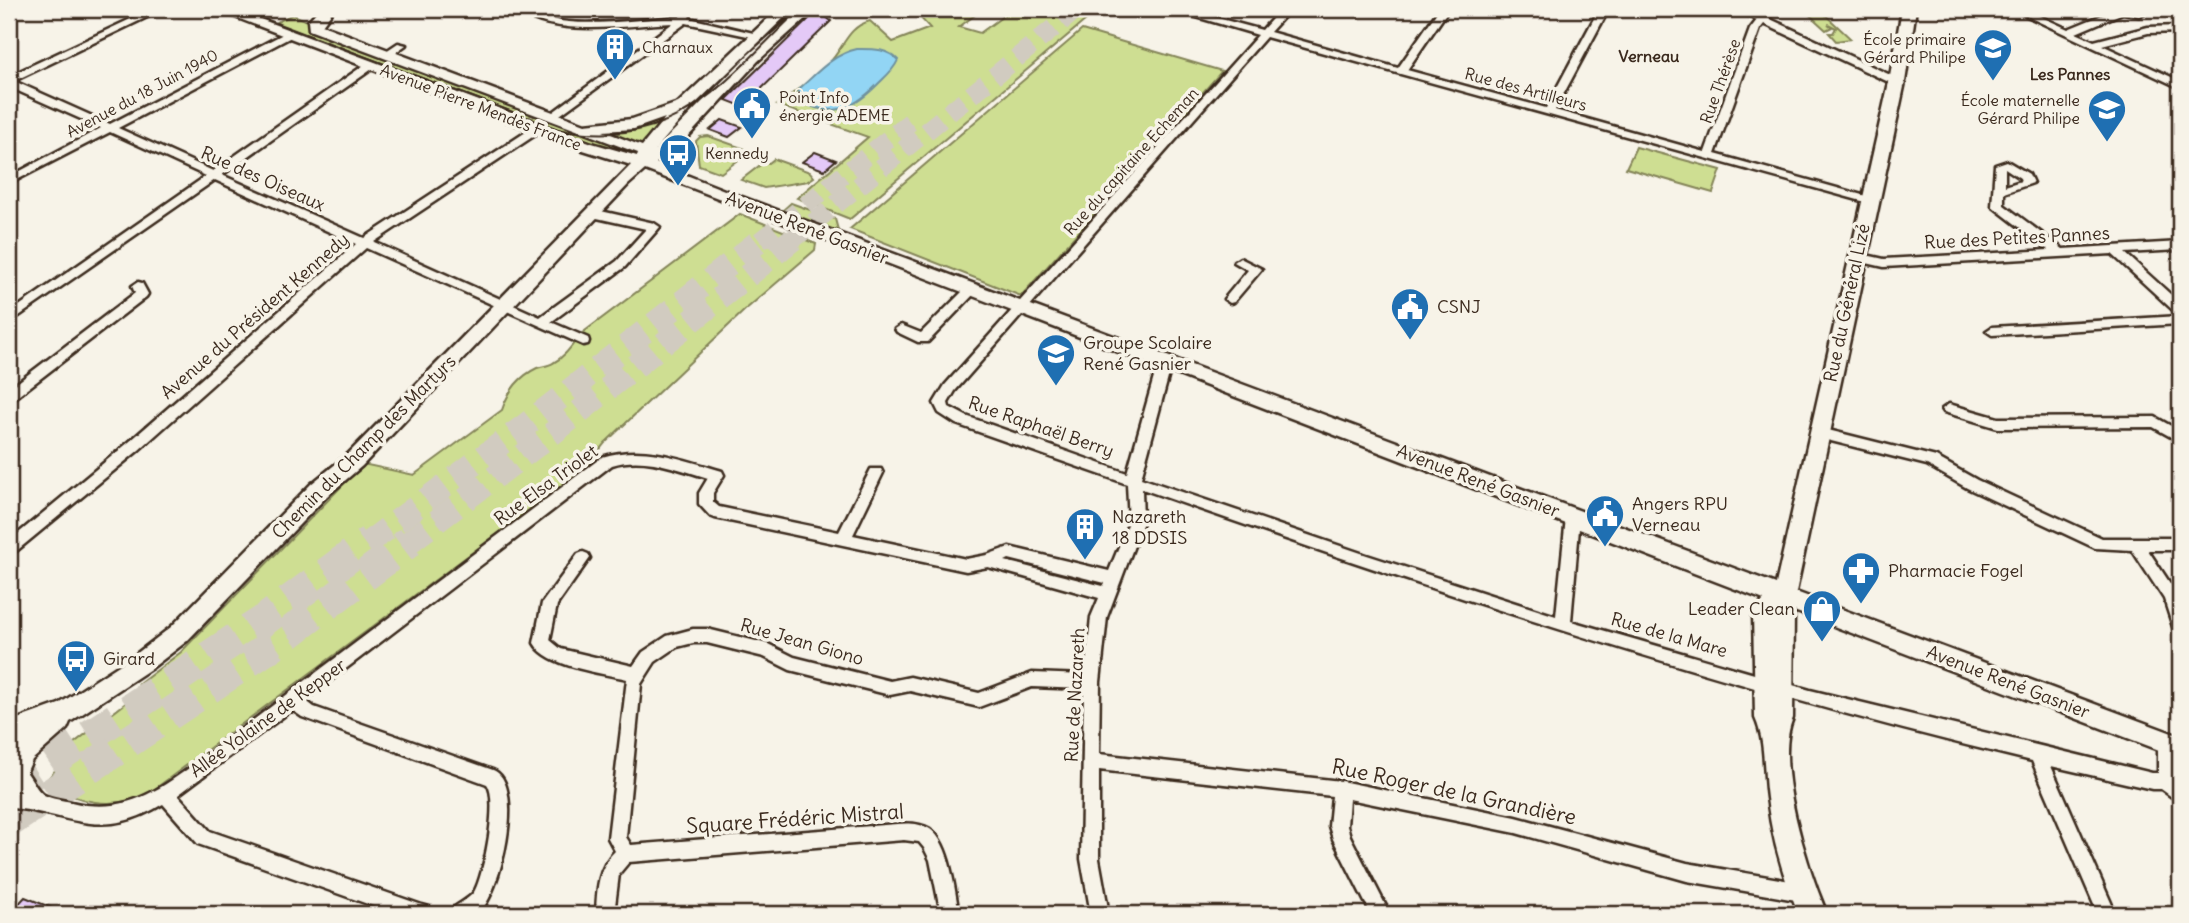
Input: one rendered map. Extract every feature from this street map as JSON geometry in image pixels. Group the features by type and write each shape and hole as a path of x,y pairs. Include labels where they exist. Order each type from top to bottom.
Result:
{"main road":[{"name":"Avenue Pierre Mendès France","path":"220,9 539,128 643,163 640,150 314,27 314,21 327,9"},
{"path":"643,163 648,148 686,104 786,9"},
{"path":"643,163 666,151 753,58 809,9"},
{"name":"Rue du Général Lizé","path":"1808,903 1788,847 1780,803 1774,728 1781,718 1773,686 1782,598 1897,82 1903,48 1901,38 1909,9"},
{"path":"572,124 606,128 634,124 659,117 686,104"},
{"name":"Chemin du Champ des Martyrs","path":"12,756 43,736 67,712 144,661 178,634 319,490 355,460 643,163"},
{"name":"Avenue René Gasnier","path":"643,163 690,184 2173,744"}],"street":[{"path":"9,82 159,9"},
{"path":"520,9 569,25 686,14 757,35"},
{"name":"Rue des Artilleurs","path":"1174,9 1869,200"},
{"name":"Rue du capitaine Echeman","path":"1021,308 1286,9"},
{"path":"1401,71 1444,9"},
{"path":"1549,112 1604,9"},
{"path":"1740,9 1897,82"},
{"path":"2017,9 2180,85"},
{"path":"2069,32 2118,10 2139,13 2148,9"},
{"path":"553,117 686,14"},
{"name":"Rue Thérèse","path":"1709,156 1755,29 1763,19"},
{"path":"2094,44 2148,30 2180,29"},
{"name":"Avenue du 18 Juin 1940","path":"9,181 290,34"},
{"path":"386,55 401,45"},
{"path":"9,319 371,65"},
{"name":"Rue des Oiseaux","path":"9,82 211,176 583,341"},
{"name":"Avenue du Président Kennedy","path":"9,549 134,446 266,331 286,309 365,243 539,128"},
{"path":"1999,191 1998,206 2003,212 2061,253"},
{"path":"542,322 621,264 654,227 592,213"},
{"name":"Rue des Petites Pannes","path":"1857,257 1884,263 2180,246"},
{"path":"2116,251 2180,310"},
{"path":"1230,299 1256,269 1240,262"},
{"path":"9,396 142,294 138,286"},
{"path":"901,329 923,339 971,290"},
{"path":"9,300 23,308"},
{"name":"Rue Raphaël Berry","path":"1021,308 950,388 941,403 944,410 961,420 1133,481"},
{"path":"1992,331 2180,320"},
{"name":"Rue de Nazareth","path":"1100,914 1090,859 1092,682 1099,617 1136,522 1138,509 1133,481 1140,447 1165,363"},
{"path":"1949,409 1998,423 2155,422 2180,437"},
{"path":"1820,433 1931,461 1972,484 2100,544 2180,544"},
{"name":"Rue Elsa Triolet","path":"478,559 607,461 622,455 636,454 717,475 706,493 706,504 715,512 966,565 988,561 1003,567 1112,586"},
{"path":"843,540 876,473"},
{"name":"Rue de la Mare","path":"1133,481 1563,625 1773,686 2038,755 2152,781 2164,781"},
{"path":"1563,625 1573,517"},
{"path":"2137,546 2171,597 2180,625"},
{"path":"583,558 550,603 542,643 557,655 637,674 633,684 617,827 617,838 626,854 615,862 608,877 606,914"},
{"name":"Allée Yolaine de Kepper","path":"9,800 37,800 86,815 110,816 136,809 166,793 478,559"},
{"name":"Rue Jean Giono","path":"637,674 649,657 663,646 693,636 707,636 768,651 790,663 890,688 910,684 979,699 1032,680 1092,682"},
{"path":"292,700 307,712 493,778 500,787 500,810 488,878 481,898 468,911 459,914"},
{"path":"2173,744 2164,781 2180,795"},
{"path":"2038,755 2107,914"},
{"path":"12,756 37,800"},
{"name":"Rue Roger de la Grandière","path":"1091,761 1342,789 1516,825 1808,903"},
{"path":"1342,789 1338,813 1342,839 1381,914"},
{"path":"166,793 204,838 422,914"},
{"name":"Square Frédéric Mistral","path":"626,854 897,832 922,834 935,848 950,914"}],"green space":[{"path":"910,9 983,9 959,27 980,33 1013,9 1099,9 850,219 797,198 868,137 777,105 823,69 851,33 862,24 870,21 893,42 930,28 918,15 904,18 901,15 911,12"},
{"path":"1803,9 1819,9 1851,39 1836,41 1829,33 1833,33 1836,28 1828,24 1832,27 1826,30"},
{"path":"293,14 395,61 384,67 271,25"},
{"path":"1082,30 1222,71 1021,296 850,229"},
{"path":"398,62 535,113 524,120 388,68"},
{"path":"675,112 644,146 596,130"},
{"path":"538,114 636,151 636,156 527,121"},
{"path":"708,136 745,149 740,153 745,155 721,173 699,165 696,141 700,137"},
{"path":"1636,147 1721,170 1713,193 1626,168"},
{"path":"774,159 810,172 814,177 808,181 764,188 741,180 764,162 769,163"},
{"path":"791,203 835,219 838,230 835,232 781,212"},
{"path":"740,214 816,244 815,250 745,310 605,443 597,453 601,461 497,534 148,794 121,802 95,802 69,795 44,783 60,765 60,760 69,747 127,702 139,684 181,652 363,464 414,475 502,410 519,380 537,368 557,360 581,334"}],"water":[{"path":"857,49 884,51 898,60 877,85 849,106 820,109 797,100 799,89 818,71 840,55"}],"building":[{"path":"818,10 831,21 753,97 758,100 744,107 726,100"},
{"path":"722,120 742,127 729,137 710,130"},
{"path":"815,152 836,160 824,170 802,162"},
{"path":"25,897 67,914 9,914"}],"tunnel":[{"path":"791,241 1077,9"},
{"path":"760,241 910,122"},
{"path":"368,543 527,424 762,239"},
{"path":"408,543 558,429 793,239"},
{"path":"9,789 263,621 370,541"},
{"path":"9,822 280,640 410,541"}],"tram line":[{"path":"239,9 557,129 599,134 635,130 666,121 694,106 746,63 800,9"}],"place":[{"name":"Charnaux","path":"615,81"},
{"name":"École primaire Gérard Philipe","path":"1993,82"},
{"name":"Point Info énergie ADEME","path":"752,140"},
{"name":"École maternelle Gérard Philipe","path":"2107,143"},
{"name":"Kennedy","path":"678,187"},
{"name":"CSNJ","path":"1410,341"},
{"name":"Groupe Scolaire René Gasnier","path":"1056,387"},
{"name":"Angers RPU Verneau","path":"1605,548"},
{"name":"Nazareth 18 DDSIS","path":"1085,561"},
{"name":"Pharmacie Fogel","path":"1861,605"},
{"name":"Leader Clean","path":"1822,643"},
{"name":"Girard","path":"76,693"}],"district":[{"name":"Verneau","path":"1649,56"},
{"name":"Les Pannes","path":"2070,74"}]}
